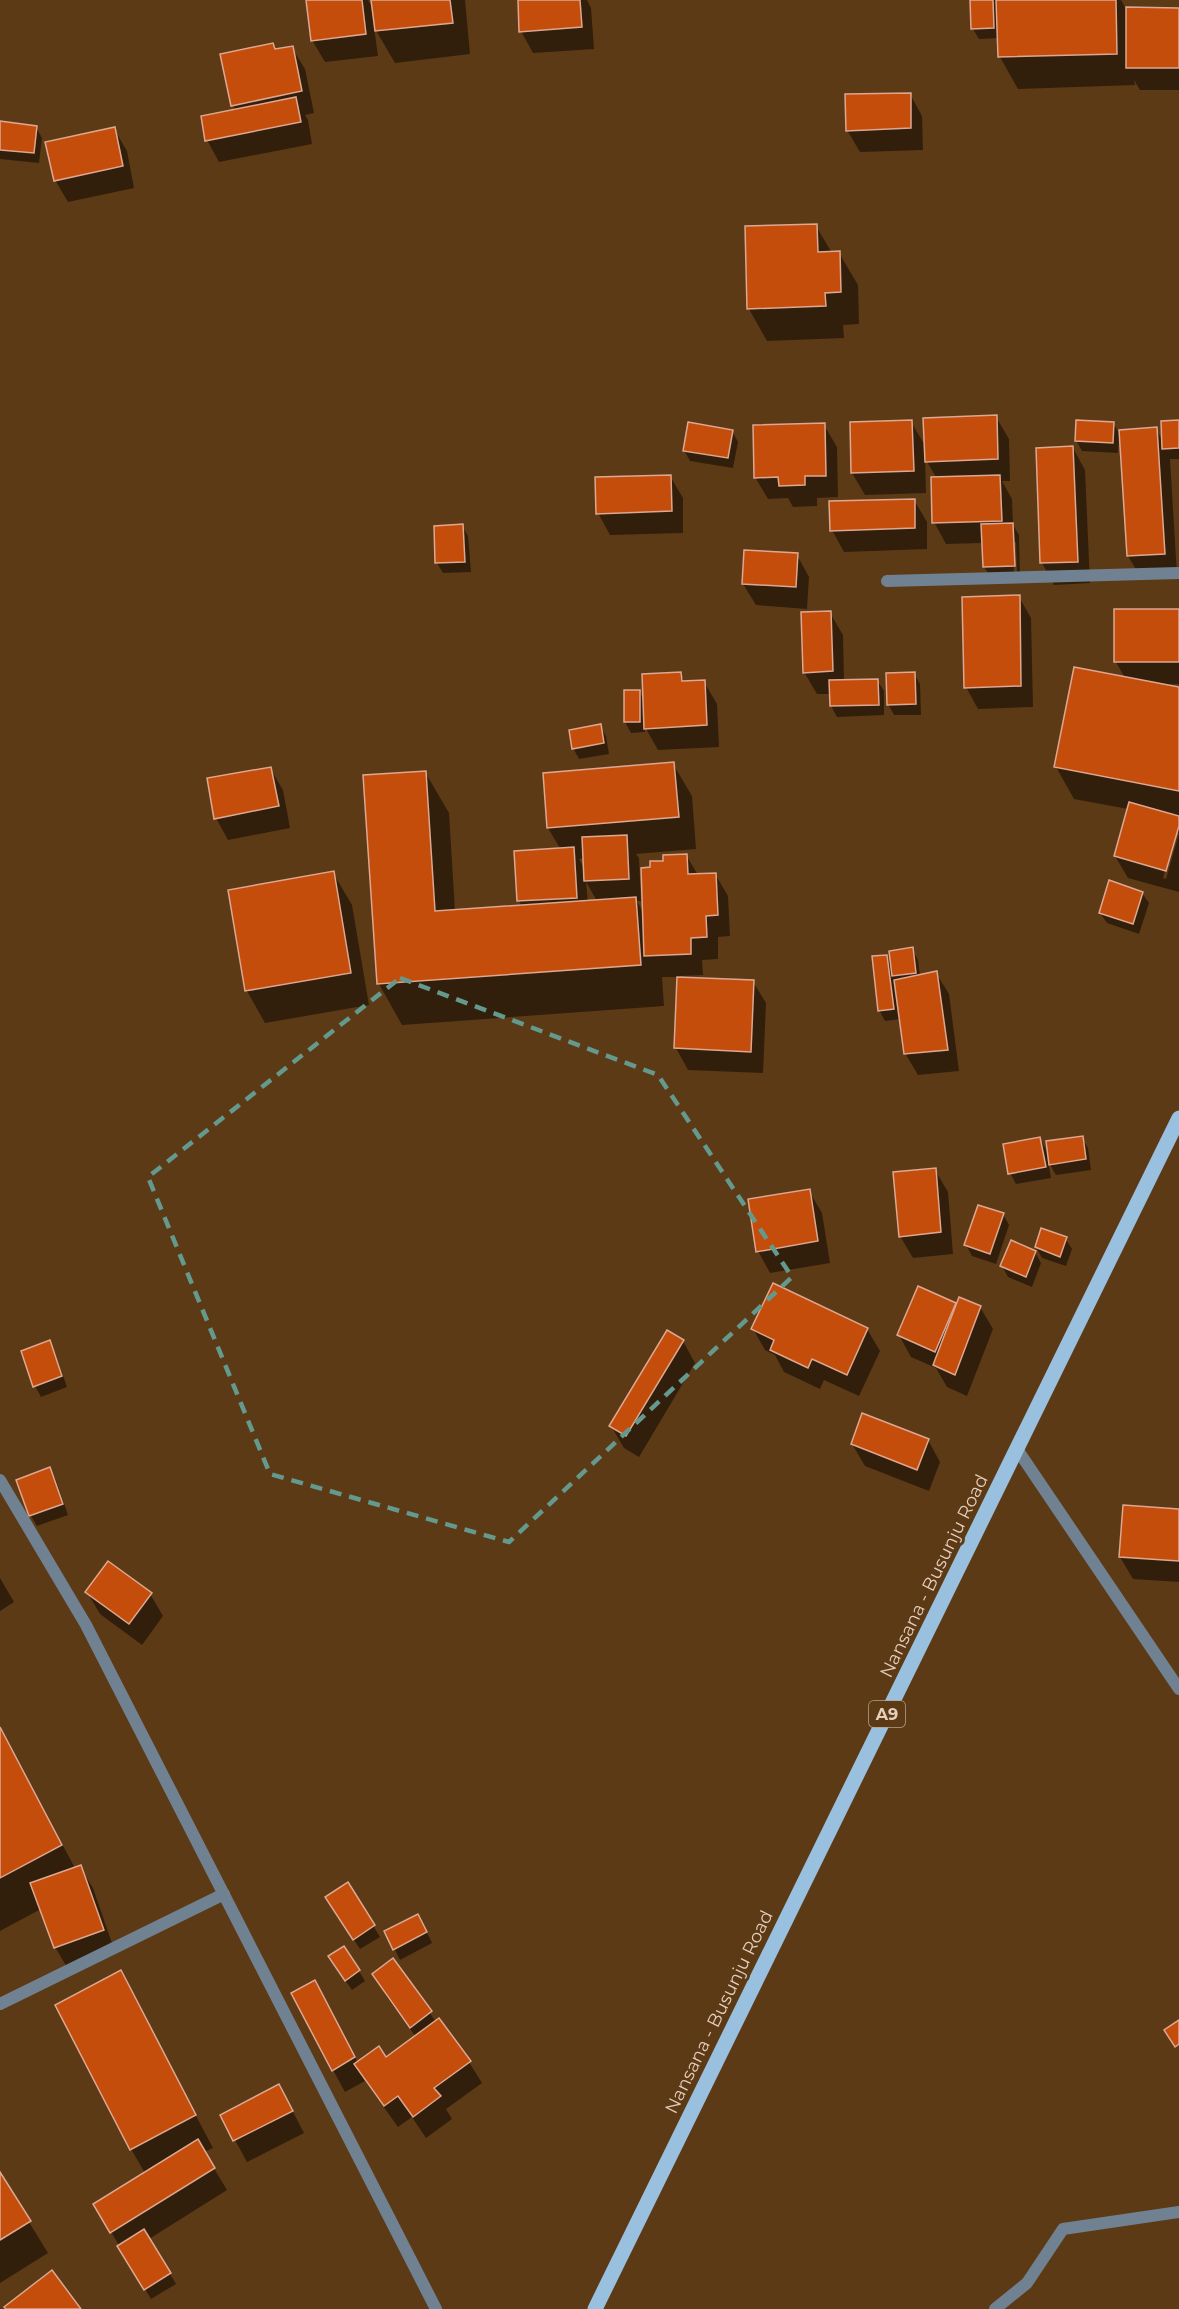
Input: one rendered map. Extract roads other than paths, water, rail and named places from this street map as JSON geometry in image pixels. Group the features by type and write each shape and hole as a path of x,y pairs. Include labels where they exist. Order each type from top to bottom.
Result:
{"main road":[{"name":"Nansana - Busunju Road","path":"595,2309 1179,1118"}],"street":[{"path":"886,581 1179,573"},
{"path":"1017,1449 1179,1689"},
{"path":"0,1480 86,1625 436,2309"},
{"path":"0,2004 224,1894"},
{"path":"995,2309 1027,2283 1063,2229 1179,2212"}]}
